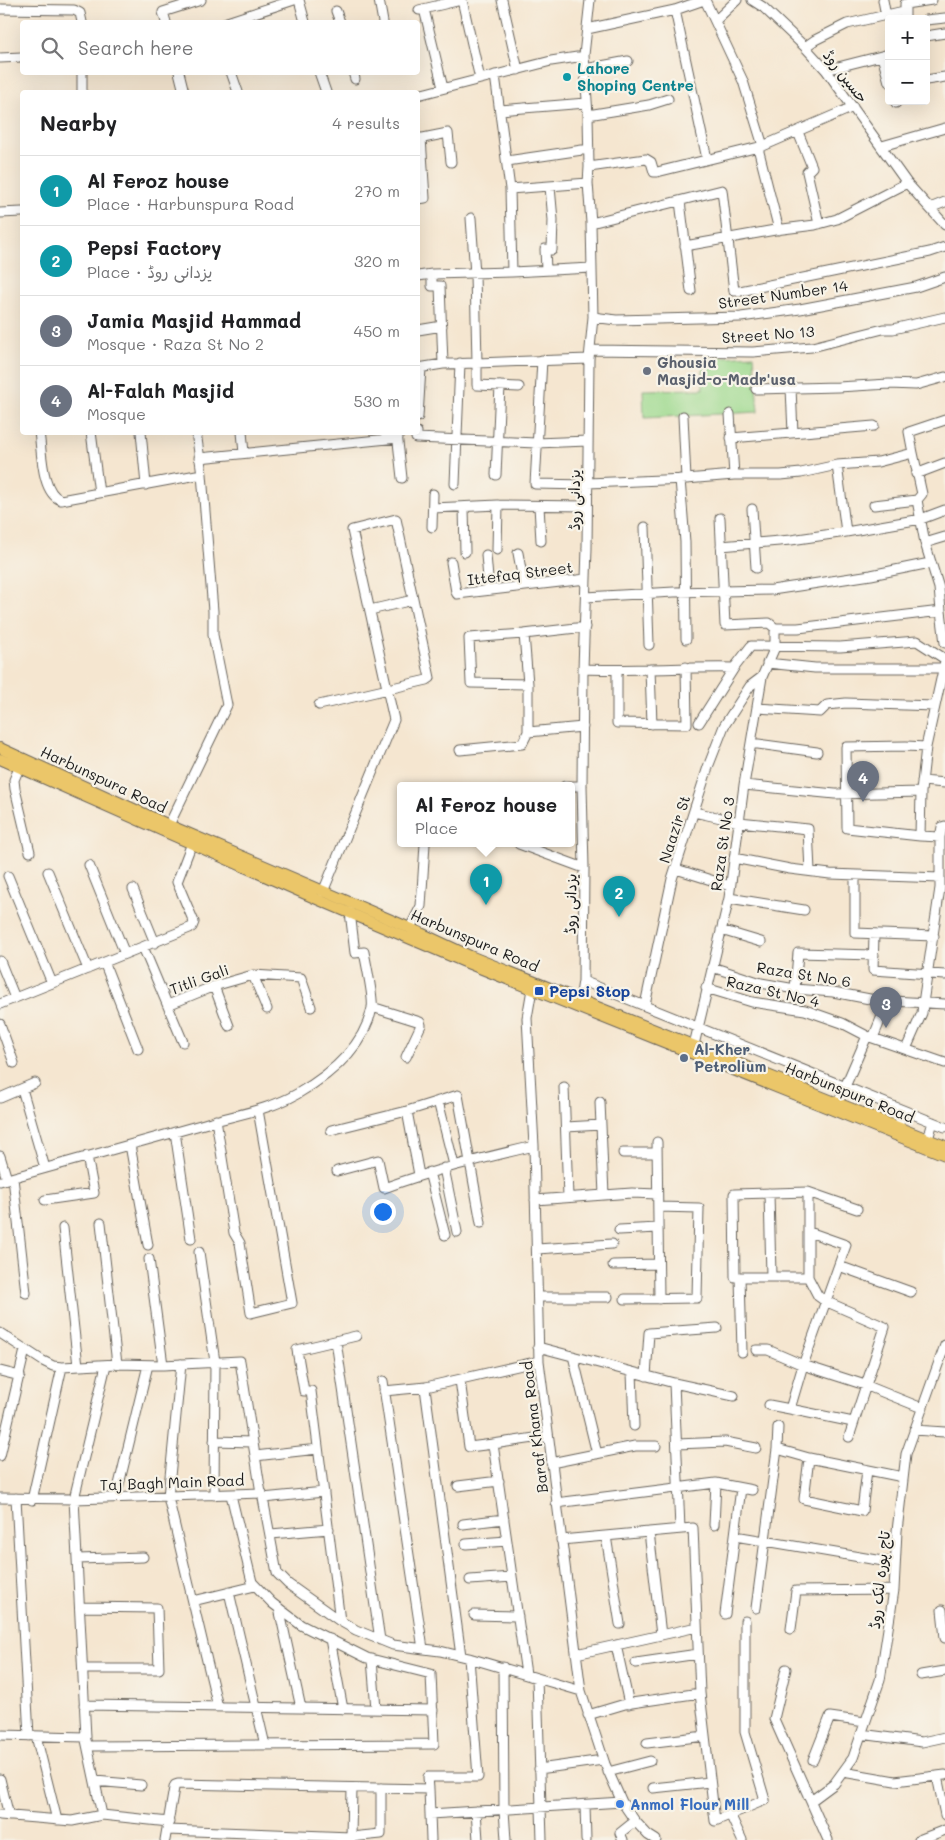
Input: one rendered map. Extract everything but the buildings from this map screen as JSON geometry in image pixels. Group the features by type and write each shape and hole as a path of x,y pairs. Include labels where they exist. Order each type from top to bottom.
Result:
{"main road":[{"name":"Harbunspura Road","path":"0,748 167,828 192,843 350,912 694,1045 749,1072 945,1155"},
{"name":"Harbunspura Road","path":"0,759 410,928 532,989 749,1072 838,1103 945,1146"}],"street":[{"path":"165,20 163,12 184,3 201,0"},
{"path":"233,20 294,0"},
{"path":"298,0 304,20"},
{"path":"379,0 383,20"},
{"path":"443,88 422,10 442,2 462,0 480,79"},
{"path":"502,0 518,70"},
{"name":"یزدانی روڈ","path":"580,1000 583,981 583,668 590,355 593,317 591,223 588,183 588,115 584,56 590,0"},
{"path":"587,29 675,10 704,0 743,81 779,230"},
{"path":"715,21 737,0"},
{"name":"حسین روڈ","path":"752,0 763,7 806,46 826,70 907,183 945,225"},
{"path":"883,0 886,15"},
{"path":"905,15 905,4 932,0"},
{"path":"0,9 22,5 51,5 78,11 82,20"},
{"path":"675,10 708,159"},
{"path":"336,11 339,20"},
{"path":"806,46 847,24 885,16"},
{"path":"930,20 945,18"},
{"path":"930,35 945,33"},
{"path":"826,70 885,55"},
{"path":"420,94 551,61 584,56"},
{"path":"0,58 20,57"},
{"path":"585,69 628,61"},
{"path":"82,75 82,90"},
{"path":"180,75 184,90"},
{"path":"233,75 237,90"},
{"path":"321,75 325,90"},
{"path":"495,75 510,190 512,272"},
{"path":"930,79 945,77"},
{"path":"588,115 650,105 668,99"},
{"path":"500,110 586,103"},
{"path":"589,167 646,159 651,162 654,172 760,147 853,107"},
{"path":"882,146 945,128"},
{"path":"798,132 812,167 807,173 819,224"},
{"path":"420,139 448,133 451,162"},
{"path":"420,149 425,198 420,199"},
{"path":"507,161 589,149"},
{"path":"510,190 588,183"},
{"path":"685,246 819,224 838,219 907,183"},
{"path":"546,270 545,249 552,250 553,220 550,187"},
{"path":"591,223 722,190 734,291 930,252 945,247"},
{"path":"680,201 691,291"},
{"path":"930,208 945,202"},
{"path":"0,213 20,212"},
{"path":"470,218 475,274 477,385 519,387"},
{"path":"420,276 592,268"},
{"path":"432,274 432,286 440,286 443,364"},
{"name":"Street Number 14","path":"593,317 616,320 741,317 800,309 916,287 945,277"},
{"name":"Street No 13","path":"420,368 443,364 542,360 590,355 753,352 792,349 812,347 883,329 893,329 945,317"},
{"path":"420,330 442,326"},
{"path":"542,360 535,484 588,484 734,475 781,475 837,465 878,462 913,453"},
{"path":"455,484 460,363"},
{"path":"756,389 890,384 916,386 945,377"},
{"path":"496,475 500,386"},
{"path":"791,388 793,433"},
{"path":"730,414 734,475"},
{"path":"683,416 686,639"},
{"path":"874,505 917,500 922,494 916,474 909,432 945,420"},
{"path":"731,438 874,426"},
{"path":"40,435 47,488 54,498 61,500 202,474"},
{"path":"91,435 99,493"},
{"path":"140,435 146,485"},
{"path":"167,828 227,705 213,635 213,611 202,474 196,435"},
{"path":"242,435 244,453"},
{"path":"199,458 398,435 402,478"},
{"path":"416,435 416,438 536,443 588,441"},
{"path":"916,474 945,463"},
{"path":"837,465 846,532"},
{"path":"432,527 433,494"},
{"path":"917,500 930,562 942,585 945,642"},
{"path":"433,508 498,505 587,506"},
{"path":"497,550 498,505"},
{"path":"539,506 541,541"},
{"path":"464,507 465,552"},
{"path":"752,509 756,568"},
{"path":"721,546 791,540 846,532 921,519 945,510"},
{"path":"720,518 725,625 769,624 775,628 806,627 942,611"},
{"path":"319,704 388,689 430,678 396,521 394,519 352,530 388,689 394,720 392,729 323,892"},
{"path":"645,527 649,645"},
{"path":"925,543 945,537"},
{"path":"518,553 524,586"},
{"path":"486,555 489,590"},
{"name":"Ittefaq Street","path":"451,562 456,593 586,579"},
{"path":"586,597 772,590 871,575 930,562"},
{"path":"370,610 413,600"},
{"path":"528,684 471,683 469,638 585,627"},
{"path":"775,628 775,647"},
{"path":"460,750 522,744 528,732 528,684 524,634"},
{"path":"700,723 734,668 751,646 840,647 917,641 944,662"},
{"name":"Raza St No 3","path":"694,1045 706,988 729,898 744,785 762,677 775,647"},
{"path":"767,663 815,668 944,662"},
{"path":"920,836 921,792 926,747 944,662"},
{"path":"583,668 617,670 686,667 734,668"},
{"path":"617,670 617,723 687,724 686,667"},
{"path":"650,669 652,724"},
{"name":"Naazir St","path":"645,1005 676,869 708,767 724,726 750,686 762,677"},
{"path":"757,708 820,712 827,705 846,703 934,706"},
{"path":"528,732 583,727"},
{"path":"751,743 817,752"},
{"path":"926,747 846,747 848,828 940,838"},
{"path":"19,768 14,780 15,789 30,852"},
{"path":"922,781 945,783"},
{"path":"744,785 847,794 921,792"},
{"path":"575,786 582,786"},
{"path":"694,812 739,822 808,830 810,871"},
{"path":"906,1049 922,1013 934,936 941,922 943,864 940,838 942,826 945,826"},
{"path":"0,1004 192,927 194,925 177,882 192,843"},
{"path":"410,928 421,906 425,847"},
{"path":"527,847 584,868"},
{"path":"734,858 810,871 942,881"},
{"path":"89,865 125,954"},
{"path":"676,869 730,886"},
{"path":"48,872 88,969"},
{"path":"855,875 855,933 934,936"},
{"path":"8,876 52,983"},
{"path":"133,889 155,943"},
{"path":"729,898 804,910"},
{"path":"7,1179 258,1110 296,1094 343,1061 361,1037 372,1007 364,952 354,953 350,912"},
{"path":"721,930 761,942"},
{"path":"874,934 873,970 945,975"},
{"name":"Titli Gali","path":"143,947 168,1005 214,986 253,975 300,978 311,1007"},
{"path":"795,989 798,952 874,956"},
{"path":"0,961 15,998"},
{"path":"104,962 138,1049"},
{"name":"Raza St No 6","path":"712,967 761,983 795,989 833,992 885,1000 945,1004"},
{"path":"253,975 267,1009"},
{"path":"583,981 945,1127"},
{"path":"214,986 229,1026"},
{"name":"Raza St No 4","path":"706,988 752,1002 805,1010 842,1023 870,1037 945,1063"},
{"name":"Baraf Khana Road","path":"532,989 527,1018 534,1146 538,1347 581,1692 603,1760 622,1802 635,1821 648,1835 656,1840"},
{"path":"838,1103 882,1016 885,1000"},
{"path":"168,1005 183,1042"},
{"path":"372,1007 420,1022 421,1025 406,1057"},
{"path":"0,1024 14,1063"},
{"path":"0,1098 35,1084"},
{"path":"564,1087 568,1198"},
{"path":"22,1089 44,1168"},
{"path":"331,1130 407,1111 458,1095 481,1223"},
{"path":"438,1101 454,1165"},
{"path":"600,1102 604,1195"},
{"path":"216,1120 234,1233 240,1243 252,1312 292,1303 258,1110"},
{"path":"407,1111 419,1175"},
{"path":"897,1127 905,1111"},
{"path":"928,1139 934,1122"},
{"path":"566,1127 601,1125"},
{"path":"175,1132 191,1239"},
{"path":"657,1142 659,1299"},
{"path":"130,1145 148,1245"},
{"path":"337,1171 378,1160 384,1188 454,1165 534,1146"},
{"path":"623,1153 657,1153"},
{"path":"0,1156 7,1179 26,1293"},
{"path":"87,1156 95,1203"},
{"path":"444,1168 457,1232"},
{"path":"429,1172 445,1236"},
{"path":"808,1192 808,1277 818,1296 825,1302 885,1327 849,1437"},
{"path":"808,1277 735,1277 734,1194 808,1192 858,1209"},
{"path":"45,1200 94,1193"},
{"path":"769,1193 771,1276"},
{"path":"535,1200 604,1195 657,1194"},
{"path":"625,1299 698,1298 702,1208 658,1207"},
{"path":"101,1223 117,1364"},
{"path":"63,1228 78,1366"},
{"path":"618,1230 658,1228"},
{"path":"790,1409 803,1365 846,1245 809,1232"},
{"path":"537,1249 612,1244"},
{"path":"199,1252 215,1362 214,1495"},
{"path":"150,1258 163,1365"},
{"path":"613,1265 658,1264"},
{"path":"839,1266 911,1292"},
{"path":"740,1277 742,1352"},
{"path":"538,1297 608,1297"},
{"path":"646,1376 649,1333 717,1328"},
{"path":"0,1333 53,1366 163,1365 240,1361 262,1495 324,1492"},
{"path":"340,1621 311,1391 304,1391 296,1350 356,1336"},
{"path":"336,1342 380,1640"},
{"name":"تاج پورہ لنک روڈ","path":"812,1801 834,1784 853,1758 880,1680 894,1590 894,1563 906,1454 945,1345"},
{"path":"538,1347 646,1376 734,1396"},
{"path":"0,1456 3,1430 20,1376 25,1350"},
{"path":"756,1350 768,1350 803,1365 865,1385 922,1408"},
{"path":"573,1356 597,1454"},
{"path":"384,1391 425,1388 539,1361"},
{"path":"181,1364 168,1497 218,1707"},
{"path":"102,1815 87,1741 74,1499 106,1365"},
{"path":"116,1497 148,1365"},
{"path":"32,1500 62,1367"},
{"path":"0,1371 20,1376"},
{"path":"632,1372 634,1426"},
{"path":"460,1380 469,1447 548,1436"},
{"path":"383,1381 423,1649"},
{"path":"674,1383 680,1529"},
{"path":"425,1388 465,1657 478,1777 428,1777 432,1840"},
{"path":"769,1405 853,1422"},
{"path":"756,1608 777,1449 778,1428"},
{"path":"914,1430 945,1432"},
{"path":"214,1442 253,1442"},
{"path":"677,1444 725,1442 756,1448"},
{"path":"494,1444 526,1674"},
{"path":"551,1463 635,1446 656,1446"},
{"path":"255,1456 318,1449"},
{"path":"777,1449 810,1458 903,1477"},
{"path":"810,1458 804,1499 862,1512 867,1470"},
{"path":"458,1486 499,1481"},
{"path":"714,1526 716,1483"},
{"path":"556,1503 716,1483 752,1490"},
{"path":"725,1614 741,1488"},
{"path":"0,1735 87,1741 265,1745 434,1744 432,1674 372,1659 300,1625 278,1608 252,1582 231,1494"},
{"name":"Taj Bagh Main Road","path":"0,1498 32,1500 231,1494 262,1495 277,1573 288,1584 340,1621 356,1630 393,1645 465,1657 581,1692"},
{"path":"16,1498 33,1736 57,1820"},
{"path":"463,1524 504,1519"},
{"path":"561,1540 693,1528 700,1693 715,1821 765,1800 745,1732 745,1621"},
{"path":"271,1534 328,1529"},
{"path":"650,1532 662,1635"},
{"path":"606,1536 620,1624"},
{"path":"735,1536 894,1563"},
{"path":"466,1544 507,1541"},
{"path":"78,1559 143,1557"},
{"path":"470,1580 512,1577"},
{"path":"193,1601 255,1586"},
{"path":"792,1629 796,1591 894,1590"},
{"path":"229,1592 265,1745"},
{"path":"80,1607 157,1608 159,1669 83,1669"},
{"path":"278,1608 301,1708"},
{"path":"942,1610 945,1638"},
{"path":"474,1615 518,1616"},
{"path":"576,1654 697,1627"},
{"path":"330,1639 343,1709"},
{"path":"616,1646 629,1704"},
{"path":"636,1663 698,1654"},
{"path":"372,1659 376,1709"},
{"path":"503,1667 506,1840"},
{"path":"786,1669 774,1719 828,1840"},
{"path":"921,1675 945,1671"},
{"path":"537,1678 542,1840"},
{"path":"588,1715 629,1704 700,1693"},
{"path":"84,1705 433,1710"},
{"path":"813,1760 830,1718 866,1722"},
{"path":"861,1734 922,1742 945,1737"},
{"path":"648,1743 704,1736"},
{"path":"539,1769 603,1760"},
{"path":"608,1772 650,1761"},
{"path":"843,1772 895,1781 941,1776 945,1815"},
{"path":"0,1779 5,1815 72,1821 102,1815 168,1826 250,1836 290,1837 351,1837 381,1834 381,1788"},
{"path":"95,1781 141,1785"},
{"path":"653,1788 710,1782"},
{"path":"165,1840 175,1785 429,1789"},
{"path":"351,1837 352,1788"},
{"path":"430,1814 622,1802"},
{"path":"584,1805 586,1840"},
{"path":"476,1811 478,1840"},
{"path":"730,1814 742,1840"},
{"path":"622,1840 620,1833 635,1821"},
{"path":"919,1840 943,1830 944,1840"}],"green space":[{"path":"754,355 758,412 644,418 643,390 703,389 703,358"}],"place":[{"name":"Lahore Shoping Centre","path":"567,77"},
{"name":"Ghousia Masjid-o-Madr'usa","path":"647,371"},
{"name":"Al-Falah Masjid","path":"863,802"},
{"name":"Al Feroz house","path":"486,905"},
{"name":"Pepsi Factory","path":"619,917"},
{"name":"Pepsi Stop","path":"539,991"},
{"name":"Jamia Masjid Hammad","path":"886,1028"},
{"name":"Al-Kher Petrolium","path":"684,1058"},
{"name":"Anmol Flour Mill","path":"620,1804"}]}
